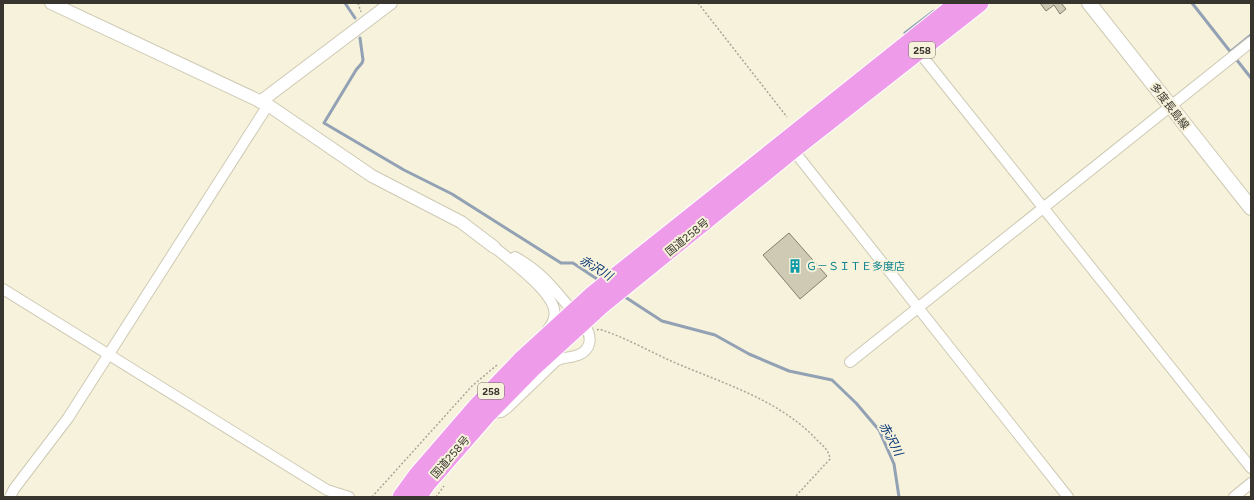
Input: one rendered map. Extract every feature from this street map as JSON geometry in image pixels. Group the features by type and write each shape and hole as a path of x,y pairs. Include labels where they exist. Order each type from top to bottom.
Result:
{"highway":[{"name":"国道258号","path":"401,497 417,475 475,408 523,358 597,301 790,145 958,3"},
{"name":"国道258号","path":"790,145 919,52 980,3"},
{"name":"国道258号","path":"418,497 427,484 488,414 597,301"}],"main road":[{"name":"多度長島線","path":"1089,3 1251,208"}],"street":[{"path":"51,3 264,103 372,176 461,222 534,280 551,302 554,309 553,323 523,358"},
{"path":"10,497 14,489 68,418 264,103 391,3"},
{"path":"850,362 1251,42"},
{"path":"919,52 1251,468"},
{"path":"790,145 1068,497"},
{"path":"494,247 540,273 570,308"},
{"path":"3,289 327,490 349,497"},
{"path":"488,414 501,412 507,408 560,358 578,356 583,352 590,341 587,329"},
{"path":"1234,497 1251,483"}],"path":[{"path":"698,3 787,117"},
{"path":"587,329 599,328 612,333 671,361 737,388 778,408 808,430 829,452 830,459 795,497"},
{"path":"372,497 472,386 502,361"}],"building":[{"path":"1040,3 1061,3 1066,9 1060,14 1054,5 1046,11"},
{"name":"Ｇ－ＳＩＴＥ多度店","path":"789,233 827,276 800,299 763,255"}],"waterway":[{"name":"赤沢川","path":"345,3 355,18"},
{"path":"1192,3 1251,78"},
{"path":"905,33 934,11"},
{"path":"1230,52 1251,35"},
{"name":"赤沢川","path":"360,38 363,60 362,63 356,70 324,123 404,170 452,194 561,263 573,263 600,281"},
{"name":"赤沢川","path":"622,295 662,321 715,335 749,354 789,371 832,380 856,403 879,430 894,464 899,497"}],"place":[{"name":"Ｇ－ＳＩＴＥ多度店","path":"795,266"}]}
